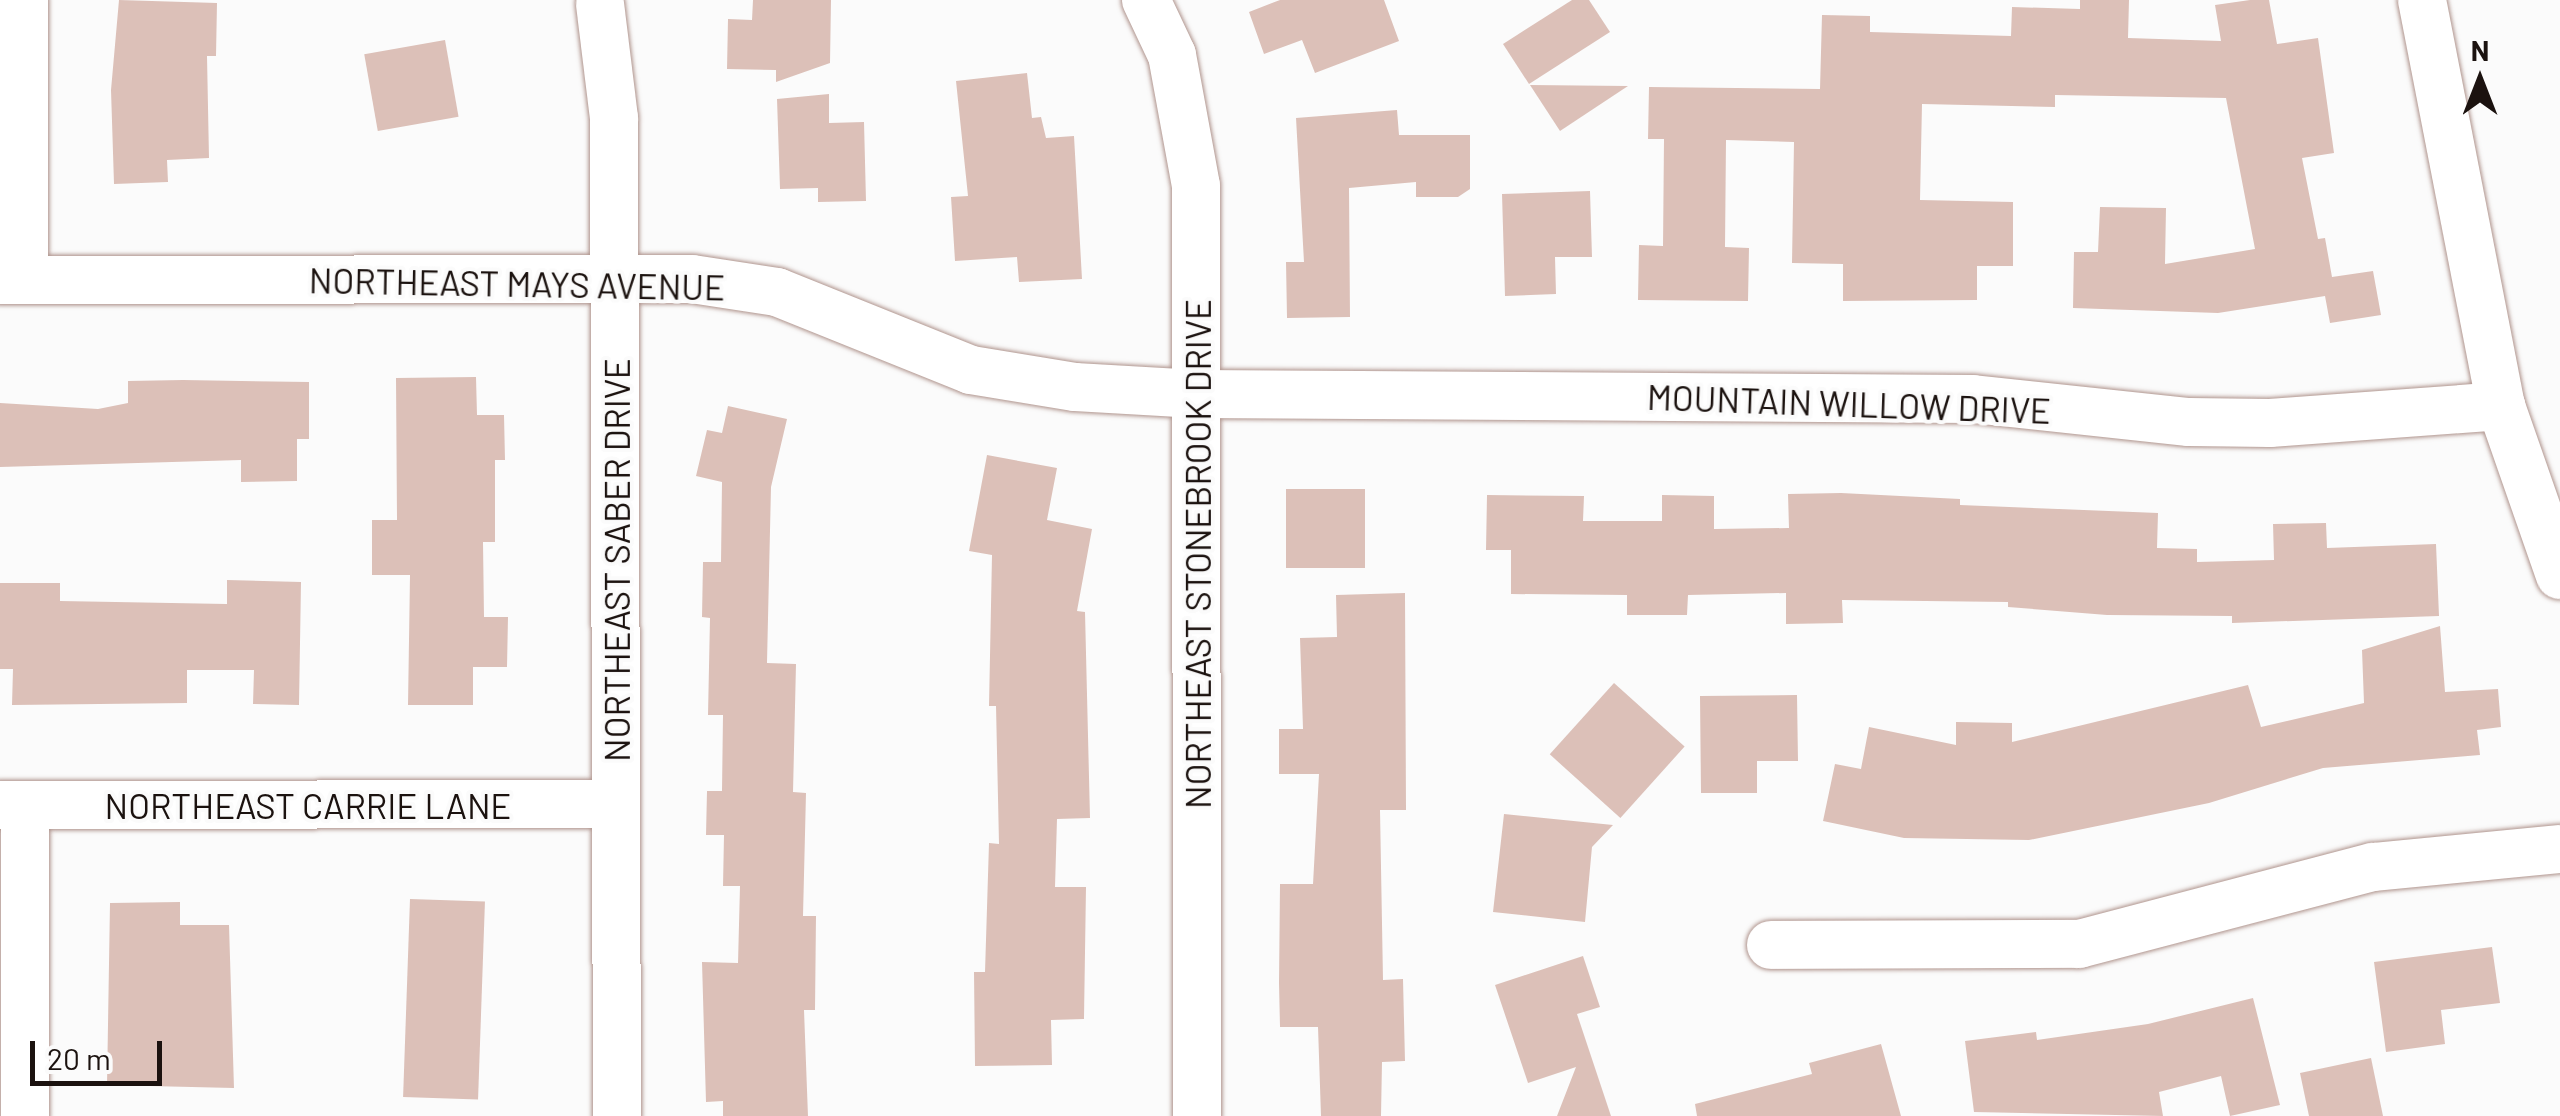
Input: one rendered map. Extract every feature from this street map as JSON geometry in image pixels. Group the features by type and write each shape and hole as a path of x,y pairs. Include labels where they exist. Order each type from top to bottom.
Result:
{"street":[{"path":"12,280 24,0"},
{"name":"NORTHEAST STONEBROOK DRIVE","path":"1146,0 1172,55 1196,186 1197,1116"},
{"path":"2422,0 2501,406 2560,575"},
{"name":"NORTHEAST SABER DRIVE","path":"600,4 614,118 617,1116"},
{"name":"NORTHEAST MAYS AVENUE","path":"12,280 692,280 777,292 971,370 1075,386 1197,394"},
{"name":"MOUNTAIN WILLOW DRIVE","path":"1197,394 1973,399 2189,422 2270,423 2501,406"},
{"name":"NORTHEAST CARRIE LANE","path":"12,805 616,804"},
{"path":"12,805 24,1116"},
{"path":"1771,945 2080,944 2373,867 2560,849"}],"building":[{"path":"119,0 217,3 216,56 207,56 209,158 167,160 168,182 114,184 111,90"},
{"path":"753,0 831,0 830,63 776,82 776,70 727,69 728,19 752,20"},
{"path":"1280,0 1384,0 1399,41 1315,73 1302,40 1264,54 1249,12"},
{"path":"1572,0 1589,0 1610,32 1529,84 1503,44"},
{"path":"2080,0 2129,0 2128,38 2221,41 2215,5 2269,0 2277,44 2318,38 2334,153 2302,158 2318,239 2325,238 2332,277 2373,271 2381,315 2330,323 2325,296 2218,313 2073,308 2074,252 2098,252 2100,207 2166,208 2165,264 2255,249 2226,98 2055,95 2055,107 1922,104 1920,200 2013,202 2013,266 1977,266 1977,300 1843,301 1843,264 1792,263 1794,142 1726,140 1725,247 1749,248 1748,301 1638,300 1639,245 1663,246 1664,139 1648,139 1649,87 1820,89 1822,15 1870,16 1870,32 2011,36 2012,7 2080,9"},
{"path":"445,40 459,117 378,131 364,54"},
{"path":"1027,73 1032,118 1041,117 1046,138 1074,136 1082,279 1019,282 1017,257 955,261 951,197 968,196 956,81"},
{"path":"1530,85 1628,86 1560,131"},
{"path":"829,94 829,123 864,122 866,201 818,202 818,188 780,189 777,99"},
{"path":"1397,110 1399,135 1470,135 1470,189 1458,197 1416,197 1416,182 1349,188 1350,317 1287,318 1286,262 1304,262 1296,118"},
{"path":"1590,191 1592,257 1555,257 1556,294 1505,296 1502,194"},
{"path":"476,377 477,415 504,415 505,460 495,460 495,542 483,542 484,617 508,617 507,667 473,667 473,705 408,705 410,575 372,575 372,520 397,520 396,378"},
{"path":"128,381 309,382 309,439 297,439 297,481 241,482 241,460 0,467 0,403 98,409 128,403"},
{"path":"728,406 787,419 771,487 767,663 796,664 793,792 806,793 803,916 816,916 815,1010 804,1010 808,1116 723,1116 723,1101 706,1102 702,962 738,963 740,886 723,886 724,835 706,835 707,791 722,791 723,715 708,715 710,618 702,617 703,562 721,562 722,482 696,476 707,430 722,433"},
{"path":"987,455 1057,468 1047,520 1092,529 1077,611 1085,612 1090,818 1057,819 1055,887 1086,887 1084,1019 1051,1020 1052,1065 975,1066 974,972 985,972 989,843 999,844 996,706 989,706 992,555 969,551"},
{"path":"1286,489 1365,489 1365,568 1286,568"},
{"path":"1788,494 1960,499 1960,505 2158,513 2157,548 2197,549 2197,562 2274,560 2273,524 2326,523 2327,548 2436,544 2439,616 2232,623 2232,616 2107,615 2008,607 2008,602 1842,600 1843,623 1786,624 1786,593 1688,595 1687,615 1627,615 1627,595 1511,594 1511,550 1486,550 1487,495 1584,496 1583,521 1662,521 1662,495 1714,496 1714,529 1789,528"},
{"path":"227,580 301,582 299,705 253,704 254,670 187,670 187,703 12,705 13,669 0,669 0,583 60,583 60,601 227,604"},
{"path":"1405,593 1406,810 1380,810 1383,980 1403,979 1405,1061 1382,1062 1381,1116 1321,1116 1318,1027 1280,1027 1279,983 1280,884 1313,884 1319,774 1279,774 1279,729 1303,729 1300,638 1337,637 1336,595"},
{"path":"2440,626 2445,692 2498,689 2501,727 2477,730 2480,755 2323,768 2209,803 2029,840 1904,838 1823,821 1835,764 1861,769 1869,727 1956,745 1956,722 2012,723 2012,742 2248,685 2261,727 2364,703 2362,650"},
{"path":"1614,683 1685,747 1620,818 1550,754"},
{"path":"1797,695 1798,761 1757,761 1757,793 1701,793 1700,696"},
{"path":"1504,814 1613,825 1592,847 1585,922 1493,912"},
{"path":"410,899 485,902 478,1099 403,1097"},
{"path":"180,902 180,925 229,925 234,1088 107,1085 110,903"},
{"path":"2492,947 2500,1003 2441,1010 2445,1044 2386,1052 2374,962"},
{"path":"1583,956 1600,1007 1577,1014 1611,1116 1557,1116 1576,1067 1528,1083 1495,985"},
{"path":"2253,998 2280,1105 2230,1116 2221,1076 2159,1092 2163,1116 1974,1112 1965,1041 2036,1032 2037,1040 2148,1024"},
{"path":"1881,1044 1901,1116 1697,1116 1695,1104 1812,1074 1809,1063"},
{"path":"2371,1058 2383,1116 2309,1116 2300,1073"}]}
